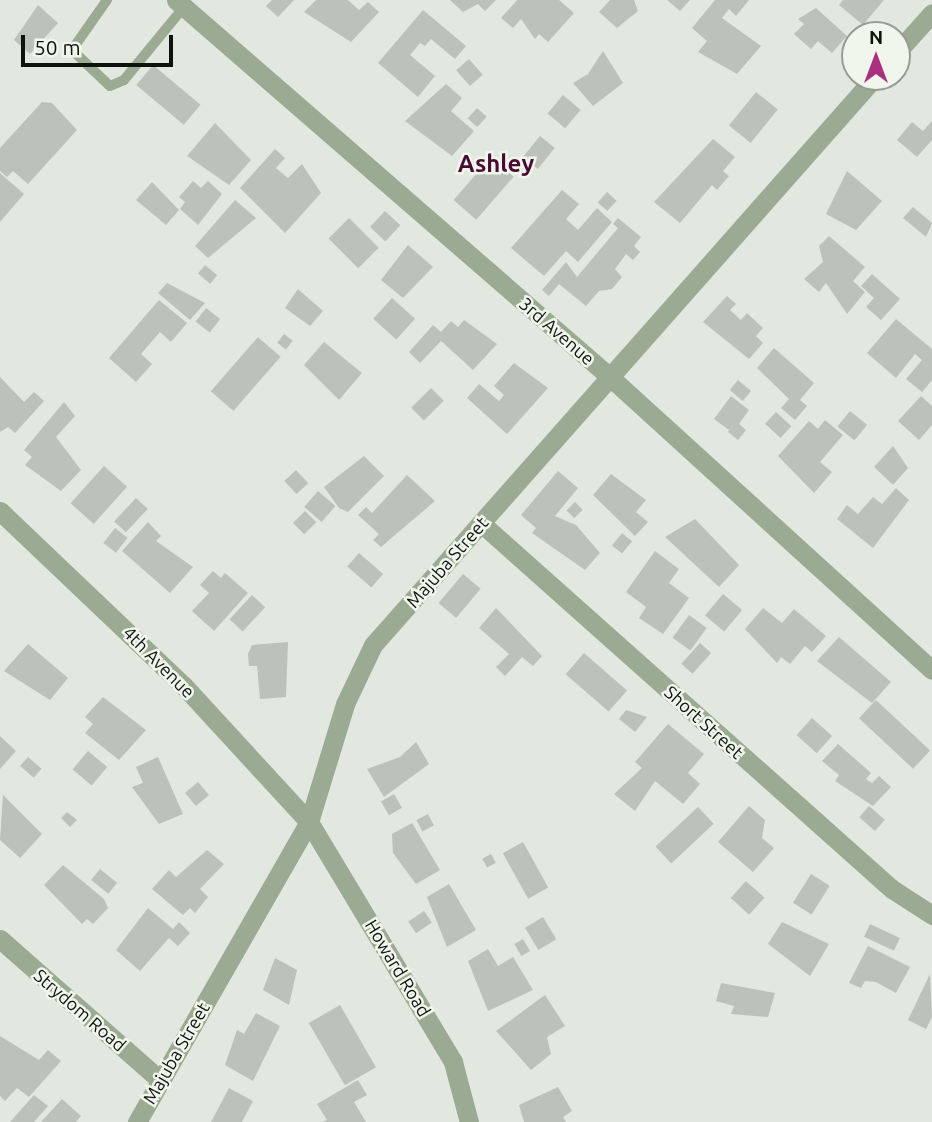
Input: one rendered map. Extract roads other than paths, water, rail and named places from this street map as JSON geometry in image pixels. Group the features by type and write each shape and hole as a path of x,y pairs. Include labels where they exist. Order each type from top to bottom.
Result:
{"street":[{"name":"3rd Avenue","path":"180,3 610,377 932,670"},
{"path":"911,36 932,13"},
{"name":"Majuba Street","path":"137,1122 309,822 357,671 481,523 863,91"},
{"name":"4th Avenue","path":"0,511 183,684 309,822"},
{"name":"Short Street","path":"481,523 892,889 932,915"},
{"name":"Howard Road","path":"309,822 453,1062 469,1122"},
{"name":"Strydom Road","path":"0,939 161,1081"}],"lane":[{"path":"107,0 72,50 110,86 124,80 180,3"}],"district":[{"name":"Ashley","path":"496,164"}]}
